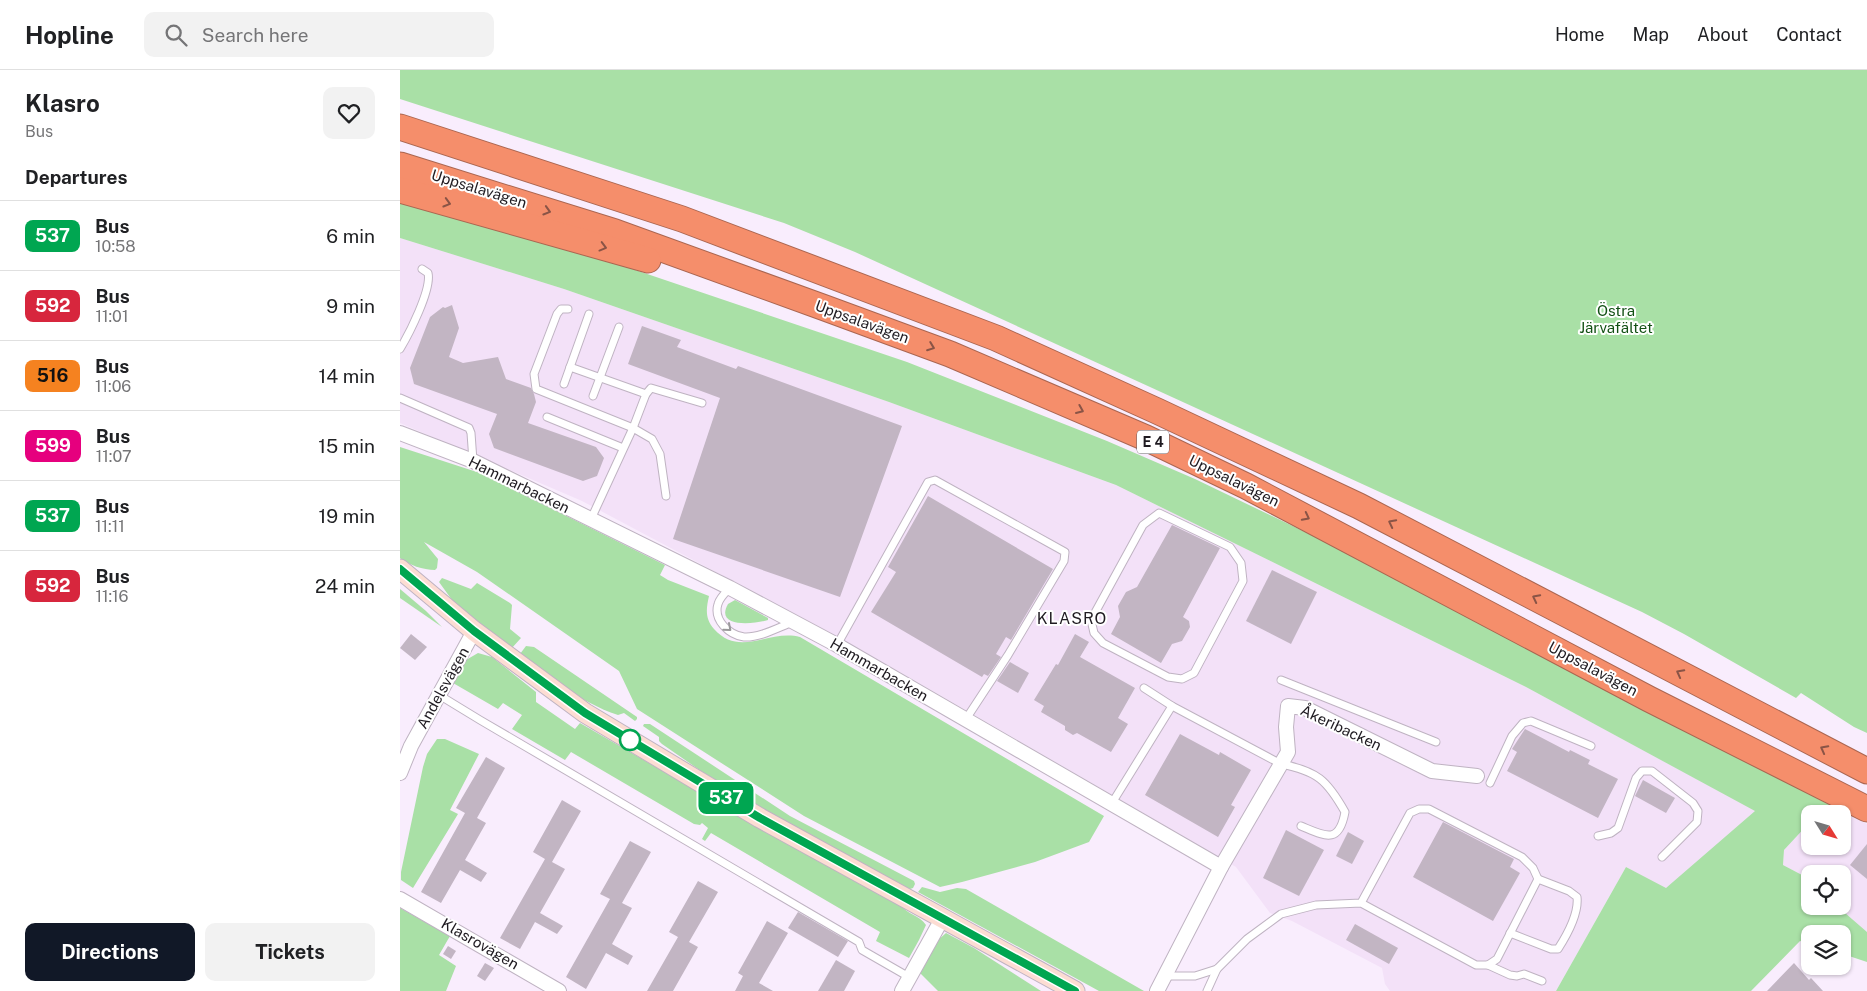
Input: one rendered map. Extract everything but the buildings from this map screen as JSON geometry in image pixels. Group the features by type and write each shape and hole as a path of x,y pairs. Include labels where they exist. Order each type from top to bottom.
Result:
{"highway":[{"name":"Uppsalavägen","path":"400,127 682,219 996,338 1359,506 1867,771"},
{"name":"Uppsalavägen","path":"400,165 615,232 825,308 959,358 1146,438 1246,486 1649,699 1867,809"},
{"path":"400,190 825,308"}],"main road":[{"path":"400,569 474,631 585,713 760,818 1075,991"}],"street":[{"name":"Hammarbacken","path":"400,433 473,461 730,588 966,719 1221,867"},
{"name":"Andelsvägen","path":"400,773 406,743 440,694 474,631"},
{"name":"Åkeribacken","path":"1221,867 1288,752 1286,727 1288,706 1305,708 1432,771 1477,776"},
{"path":"1156,991 1221,867"},
{"name":"Klasrovägen","path":"400,899 559,991"},
{"path":"902,991 942,919"}],"lane":[{"path":"400,349 410,332 428,285 428,273 422,269"},
{"path":"568,309 561,309 558,314 534,374 536,389 633,428 652,440 660,454 666,496"},
{"path":"564,384 589,314"},
{"path":"593,396 619,327"},
{"path":"570,367 646,394"},
{"path":"590,519 633,428 646,394 651,388 702,403"},
{"path":"400,398 467,426 471,433 473,461"},
{"path":"547,417 623,448"},
{"path":"837,646 928,482 935,480 1065,552 1064,561 1008,655 966,719"},
{"path":"1159,513 1230,547 1241,563 1243,581 1217,629 1194,673 1182,679 1168,677 1103,643 1094,633 1091,620 1143,525 1159,513"},
{"path":"730,588 718,603 718,613 721,622 729,632 745,637 758,635 794,622"},
{"path":"1281,680 1436,742"},
{"path":"1144,688 1172,706 1281,764 1316,775 1335,794 1345,812 1342,827 1335,834 1325,836 1301,826"},
{"path":"440,694 480,720 859,942 862,950 910,977"},
{"path":"1112,803 1172,706"},
{"path":"1490,783 1512,736 1523,723 1531,721 1591,746"},
{"path":"1598,836 1611,834 1618,828 1636,778 1642,771 1652,771 1693,803 1698,811 1697,822 1662,857"},
{"path":"1361,903 1410,813 1429,809 1522,857 1533,868 1538,879 1569,891 1577,897 1578,906 1564,939 1558,948 1551,949 1510,933"},
{"path":"1488,965 1497,959 1538,879"},
{"path":"1207,991 1217,969 1247,939 1281,914 1316,905 1361,903 1476,965 1488,965 1510,975 1531,975 1542,981"},
{"path":"1164,976 1195,976 1217,969"}],"shaded area":[{"path":"400,238 564,289 889,402 1116,485 1526,687 1756,811 1666,889 1626,867 1556,991 1390,991 1385,984 1382,968 1292,921 1270,913 1236,867 919,683 829,632 582,501 400,423"},
{"path":"1851,816 1867,824 1867,932 1847,915 1851,915 1851,865 1801,865 1801,874 1783,865 1784,850 1801,832 1801,855 1851,855"}],"green space":[{"name":"Östra Järvafältet","path":"400,70 1867,70 1867,733 1854,727 1801,693 1796,698 1642,612 855,252 784,223 400,99"},
{"path":"400,199 532,235 907,362 1107,441 1195,479 1384,570 1830,805 1801,805 1801,832 1784,850 1783,865 1801,874 1801,915 1847,915 1867,932 1867,962 1851,957 1851,925 1801,925 1801,941 1751,991 1556,991 1626,867 1666,888 1755,811 1526,687 1116,485 889,402 564,289 400,238"},
{"path":"400,447 480,473 665,565 660,575 709,596 707,610 709,621 714,629 724,637 744,642 777,636 800,637 1104,816 1089,842 1035,862 940,887 804,816 637,709 619,671 477,572 424,542 438,559 435,570 416,567 400,558"},
{"path":"442,578 471,589 477,583 510,603 512,605 510,629 521,638 511,649 452,600 439,582"},
{"path":"400,589 426,611 442,627 400,598"},
{"path":"735,600 768,618 768,620 755,623 731,621 727,618 725,612 728,604"},
{"path":"526,646 534,647 637,717 637,719 635,721 624,713 618,715 604,710 566,689 520,654"},
{"path":"478,653 492,657 536,692 536,702 575,729 580,723 766,831 901,905 906,911 926,925 909,958 876,941 880,932 711,833 705,841 702,839 708,828 702,823 700,825 694,824 571,752 565,760 512,729 522,715 503,703 498,709 453,683 466,660"},
{"path":"644,724 650,724 790,816 914,881 913,888 910,889 825,844 701,771 662,744 659,741 659,737 643,726"},
{"path":"437,739 445,739 479,754 450,810 458,814 413,888 401,880 401,872 423,767 427,754"},
{"path":"922,887 940,892 957,888 966,889 1144,991 1099,991 918,892"},
{"path":"400,908 450,936 439,955 456,966 446,991 400,991"},
{"path":"946,933 974,948 1041,991 938,991 920,973 937,941"}],"bus line":[{"name":"537","path":"400,569 474,631 585,713 760,818 1075,991"}],"district":[{"name":"KLASRO","path":"1072,618"}]}
